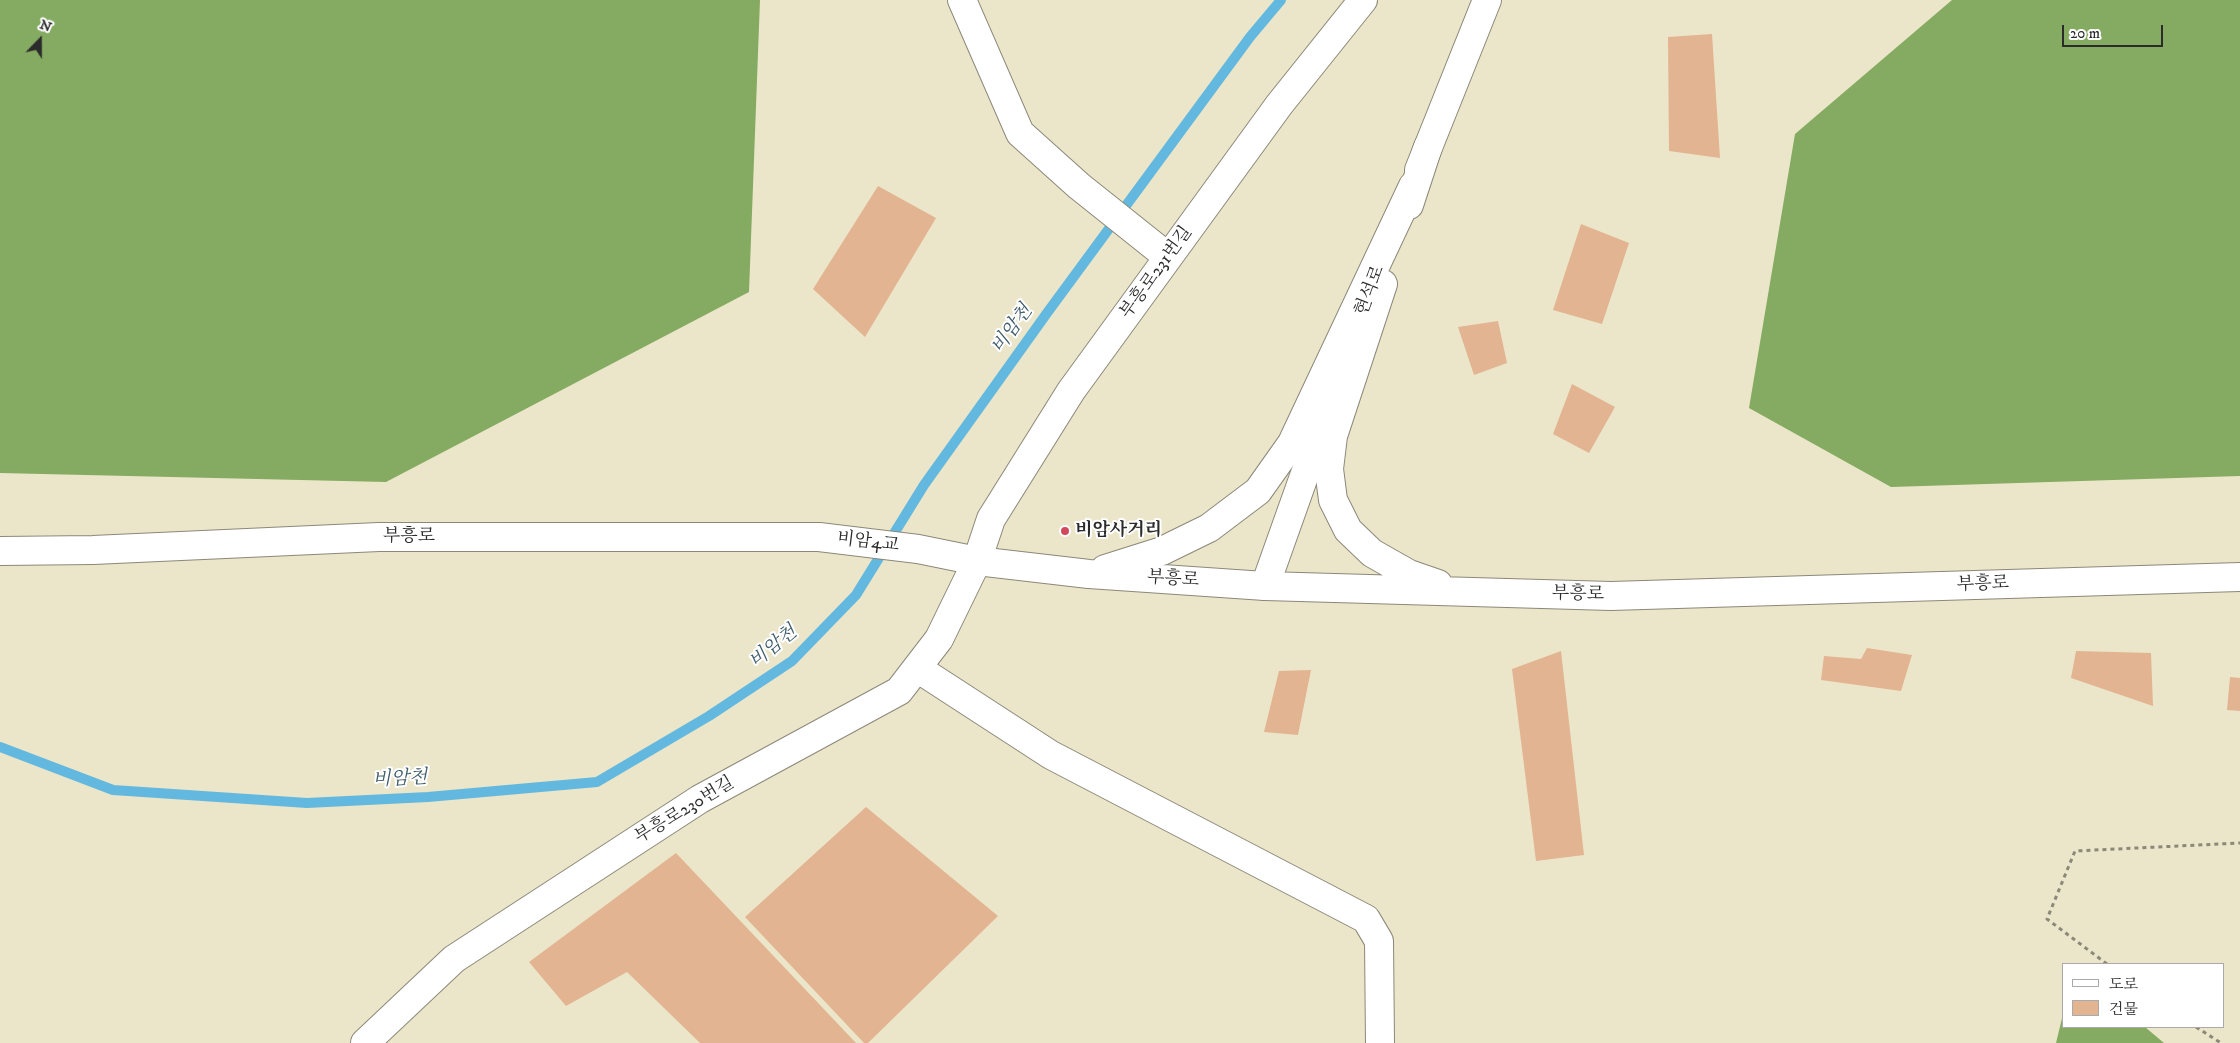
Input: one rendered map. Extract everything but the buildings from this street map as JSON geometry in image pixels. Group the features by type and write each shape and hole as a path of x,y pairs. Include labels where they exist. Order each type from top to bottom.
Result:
{"main road":[{"path":"962,0 1020,133 1079,186 1168,258"},
{"name":"부흥로231번길","path":"977,562 991,519 1061,407 1279,105 1363,0"},
{"name":"현석로","path":"1265,586 1335,386 1487,0"},
{"path":"1428,147 1334,436 1328,469 1334,500 1348,530 1372,553 1408,574 1460,591"},
{"path":"1089,574 1162,551 1201,532 1258,491 1292,443 1413,186"},
{"name":"부흥로","path":"0,551 93,550 379,537 819,538"},
{"name":"비암4교","path":"819,538 918,549"},
{"name":"부흥로","path":"918,549 977,562 1089,574 1265,586 1611,596 2240,577"},
{"name":"부흥로230번길","path":"365,1043 454,959 700,799 899,691 939,639 977,562"},
{"path":"917,668 1051,755 1366,919 1379,941 1380,1043"}],"path":[{"path":"2107,963 2047,919 2075,851 2240,843"},
{"path":"2198,1028 2221,1043"}],"green space":[{"path":"0,0 760,0 749,292 386,482 0,473"},
{"path":"1952,0 2240,0 2240,476 1891,487 1749,408 1795,134"},
{"path":"2062,1018 2062,1028 2146,1028 2164,1043 2056,1043"}],"waterway":[{"name":"비암천","path":"0,747 113,790 307,803 428,797 597,782 709,716 792,661 856,595 924,485 1047,313 1250,37 1281,0"}],"place":[{"name":"비암사거리","path":"1065,531"}]}
